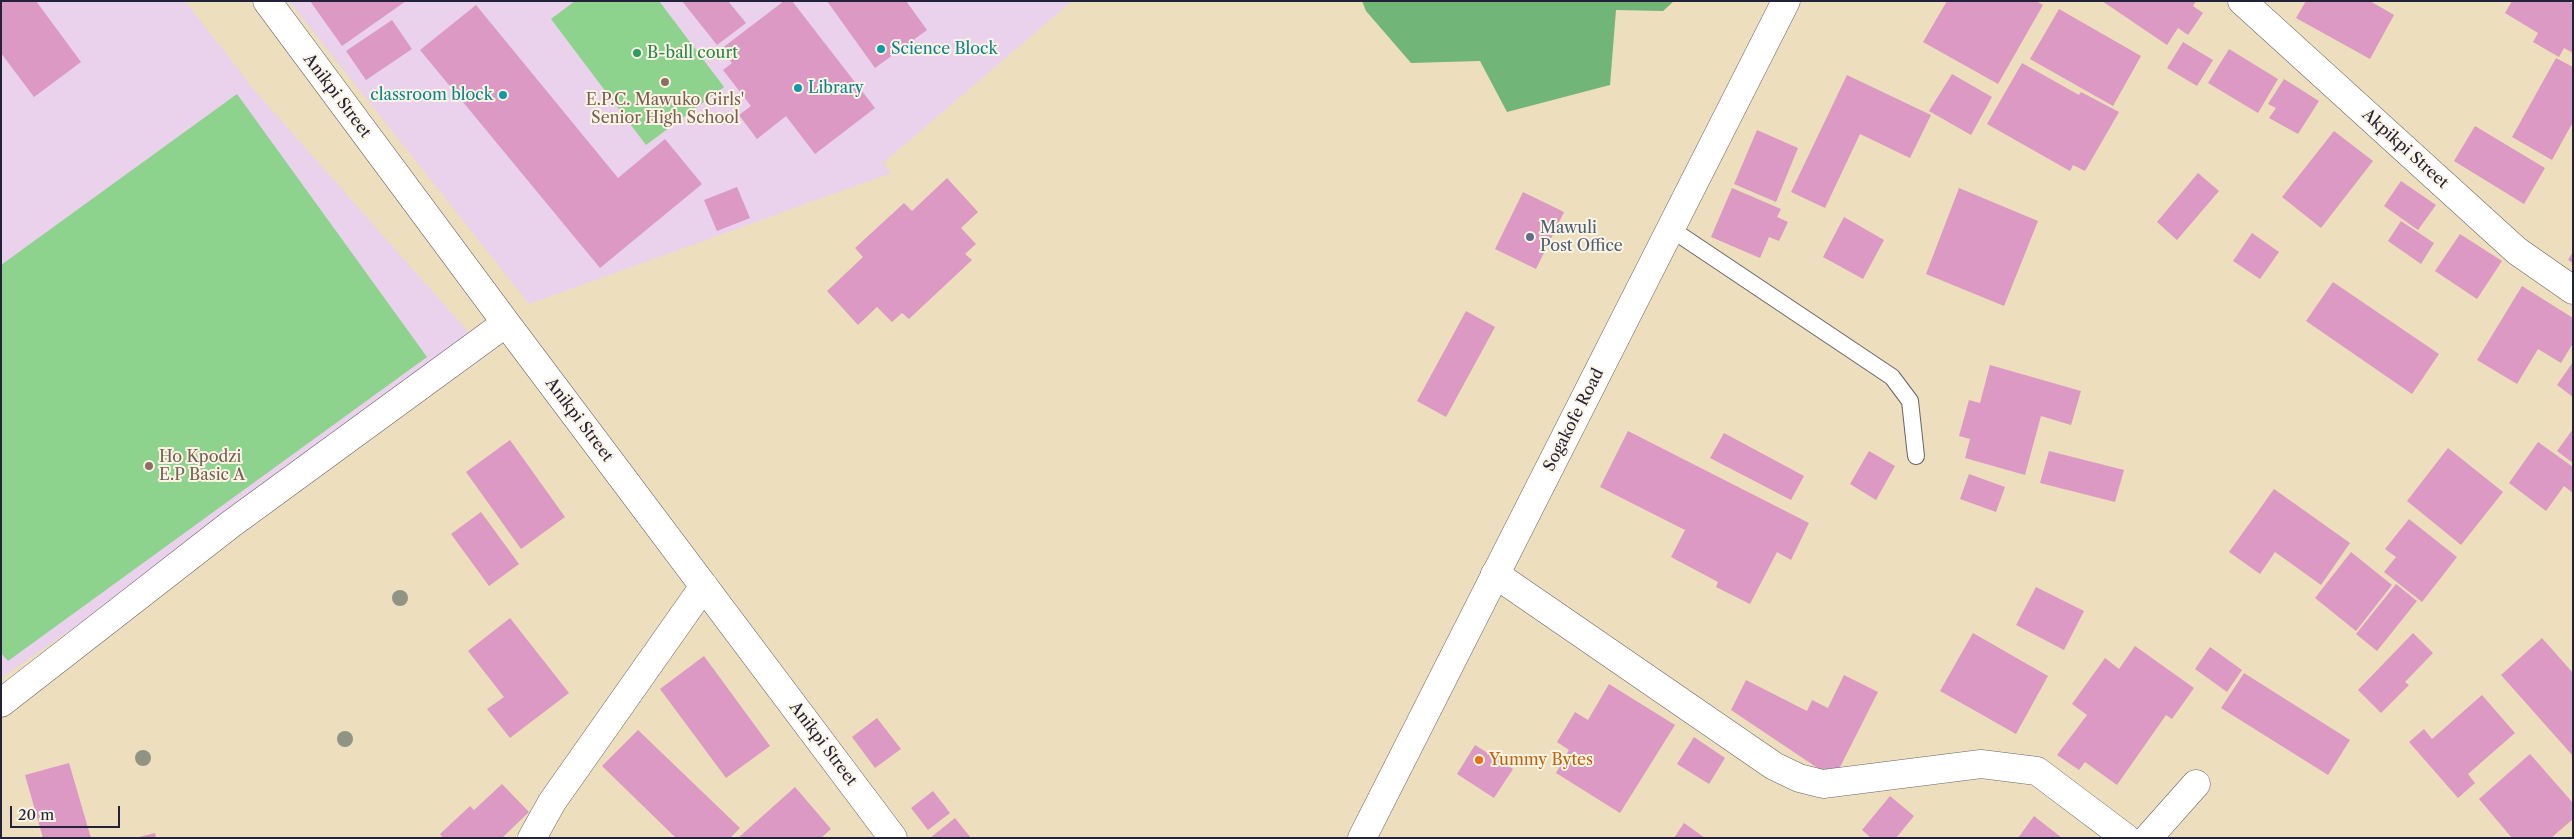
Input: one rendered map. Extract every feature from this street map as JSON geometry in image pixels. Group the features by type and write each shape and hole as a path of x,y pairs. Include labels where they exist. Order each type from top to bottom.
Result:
{"street":[{"name":"Anikpi Street","path":"267,1 893,838"},
{"name":"Sogakofe Road","path":"1362,838 1786,1"},
{"name":"Akpikpi Street","path":"2242,1 2517,250 2573,290"},
{"path":"1,703 231,524 506,323"},
{"path":"1495,574 1774,766 1799,778 1823,784 1981,764 2036,771 2126,838"},
{"path":"532,838 552,802 704,586"},
{"path":"2148,838 2196,784"}],"lane":[{"path":"1671,229 1892,377 1910,401 1916,456"}],"shaded area":[{"name":"Ho Kpodzi E.P Basic A","path":"1,1 185,1 255,91 472,336 121,595 1,678"},
{"name":"E.P.C. Mawuko Girls' Senior High School","path":"289,1 1072,1 883,163 891,173 529,304"}],"green space":[{"name":"B-ball court","path":"575,1 659,1 724,87 646,145 551,19"},
{"path":"1362,1 1674,1 1663,11 1616,10 1610,85 1507,112 1480,61 1411,63 1366,11"},
{"name":"Ho Kpodzi E.P Basic A","path":"237,94 427,357 8,661 1,653 1,265"}],"building":[{"path":"1,1 36,1 81,62 34,97 1,53"},
{"path":"310,1 406,1 342,46"},
{"path":"682,1 728,1 746,23 717,45"},
{"name":"Library","path":"784,1 792,1 875,108 815,154 786,116 757,139 739,115 751,106 723,70 732,63 721,49"},
{"name":"Science Block","path":"827,1 906,1 927,30 875,68"},
{"path":"1947,1 2036,1 2043,5 1998,84 1923,42"},
{"path":"2102,1 2196,1 2193,6 2203,13 2188,35 2178,28 2167,45"},
{"path":"2306,1 2370,1 2394,15 2370,59 2296,18"},
{"path":"2512,1 2568,1 2573,4 2573,53 2564,48 2559,57 2533,42 2538,33 2505,13"},
{"name":"classroom block","path":"476,5 618,178 665,139 702,184 600,268 420,50"},
{"path":"2059,9 2141,56 2113,106 2030,59"},
{"path":"392,20 412,49 366,80 346,51"},
{"path":"2183,42 2213,60 2197,86 2167,68"},
{"path":"2229,49 2278,79 2258,113 2208,83"},
{"path":"2556,58 2573,67 2573,122 2552,160 2512,137"},
{"path":"2022,63 2079,95 2081,92 2119,112 2085,171 2073,165 2070,171 1987,124"},
{"path":"1952,74 1992,97 1971,135 1929,111"},
{"path":"1847,75 1931,115 1910,158 1860,134 1825,208 1791,192"},
{"path":"2284,79 2319,101 2298,134 2269,118 2276,108 2268,104"},
{"path":"2475,126 2545,168 2524,204 2454,161"},
{"path":"1757,130 1798,148 1776,202 1734,184"},
{"path":"2334,131 2373,161 2321,228 2282,197"},
{"path":"2198,173 2219,191 2177,240 2157,222"},
{"path":"947,178 978,212 961,228 976,244 965,254 972,260 909,319 902,313 892,322 877,307 858,325 827,291 863,257 855,248 904,203 912,211"},
{"path":"2401,181 2436,205 2418,230 2384,206"},
{"path":"737,187 750,218 717,231 704,200"},
{"path":"1732,188 1781,209 1777,217 1788,222 1779,241 1769,237 1760,258 1711,237"},
{"path":"1959,188 2038,221 2004,306 1926,274"},
{"path":"1523,192 1564,212 1536,269 1495,249"},
{"path":"1844,217 1884,240 1863,279 1823,257"},
{"path":"2401,221 2434,243 2421,264 2388,241"},
{"path":"2252,233 2279,252 2260,279 2233,261"},
{"path":"2460,234 2502,261 2477,299 2435,271"},
{"path":"2573,252 2573,263 2568,260"},
{"path":"2333,282 2439,354 2412,394 2306,321"},
{"path":"2522,286 2573,318 2573,343 2561,363 2538,349 2517,384 2477,360"},
{"path":"1466,311 1495,327 1446,417 1417,401"},
{"path":"2573,362 2573,397 2557,385"},
{"path":"1990,365 2081,391 2071,425 2041,416 2025,475 1965,458 1970,439 1959,436 1969,400 1980,403"},
{"path":"2573,429 2573,463 2557,451"},
{"path":"1628,431 1809,523 1791,560 1777,552 1750,604 1716,587 1718,582 1671,557 1685,530 1600,487"},
{"path":"1724,433 1804,476 1791,500 1710,458"},
{"path":"510,440 565,517 521,549 466,472"},
{"path":"2538,442 2573,467 2573,493 2564,486 2546,511 2509,483"},
{"path":"2448,448 2503,492 2461,545 2407,501"},
{"path":"1869,451 1895,466 1876,500 1850,484"},
{"path":"2049,451 2124,470 2115,502 2040,483"},
{"path":"1969,474 2005,487 1996,512 1960,499"},
{"path":"2274,489 2350,543 2321,585 2275,552 2260,574 2229,552"},
{"path":"481,512 519,564 489,586 451,534"},
{"path":"2409,519 2457,557 2422,602 2384,572 2396,557 2385,549"},
{"path":"2351,552 2392,585 2356,631 2315,598"},
{"path":"2396,584 2417,601 2377,651 2356,634"},
{"path":"2036,587 2084,611 2064,650 2016,625"},
{"path":"510,618 569,693 510,738 487,709 504,697 468,651"},
{"path":"1973,633 2048,676 2016,734 1940,691"},
{"path":"2413,633 2433,653 2405,682 2409,685 2381,713 2358,690"},
{"path":"2542,638 2573,673 2573,756 2501,675"},
{"path":"2135,646 2194,688 2172,719 2166,715 2117,785 2085,762 2079,770 2057,755 2087,715 2072,704 2105,658 2119,669"},
{"path":"2210,647 2242,670 2227,692 2195,669"},
{"path":"704,656 770,746 726,778 660,689"},
{"path":"2244,673 2350,740 2328,775 2221,708"},
{"path":"1844,675 1878,692 1834,779 1731,710 1746,680 1807,711 1812,700 1828,708"},
{"path":"1609,684 1675,725 1620,813 1556,773 1569,750 1557,742 1575,712 1588,720"},
{"path":"2482,695 2515,733 2468,774 2475,783 2458,798 2409,742 2424,729 2432,739"},
{"path":"877,718 901,749 875,768 852,737"},
{"path":"638,730 740,828 730,838 676,838 602,766"},
{"path":"1694,737 1725,758 1709,784 1677,764"},
{"path":"1475,745 1513,769 1494,798 1457,774"},
{"path":"2530,754 2573,803 2573,819 2551,838 2512,838 2479,799"},
{"path":"69,763 91,838 43,838 25,775"},
{"path":"502,784 529,812 502,838 443,838 440,834 470,806 474,810"},
{"path":"795,787 831,829 821,838 738,838"},
{"path":"933,791 950,813 928,830 911,808"},
{"path":"1890,796 1914,816 1896,838 1871,838 1862,830"},
{"path":"2034,816 2062,838 2018,838"},
{"path":"955,818 971,838 930,838"},
{"path":"1684,823 1705,838 1674,838"},
{"path":"155,833 156,838 139,838 139,837"}],"place":[{"name":"Science Block","path":"881,49"},
{"name":"B-ball court","path":"637,53"},
{"name":"E.P.C. Mawuko Girls' Senior High School","path":"665,82"},
{"name":"Library","path":"798,88"},
{"name":"classroom block","path":"503,95"},
{"name":"Mawuli Post Office","path":"1530,237"},
{"name":"Ho Kpodzi E.P Basic A","path":"149,466"},
{"name":"Yummy Bytes","path":"1479,760"}]}
